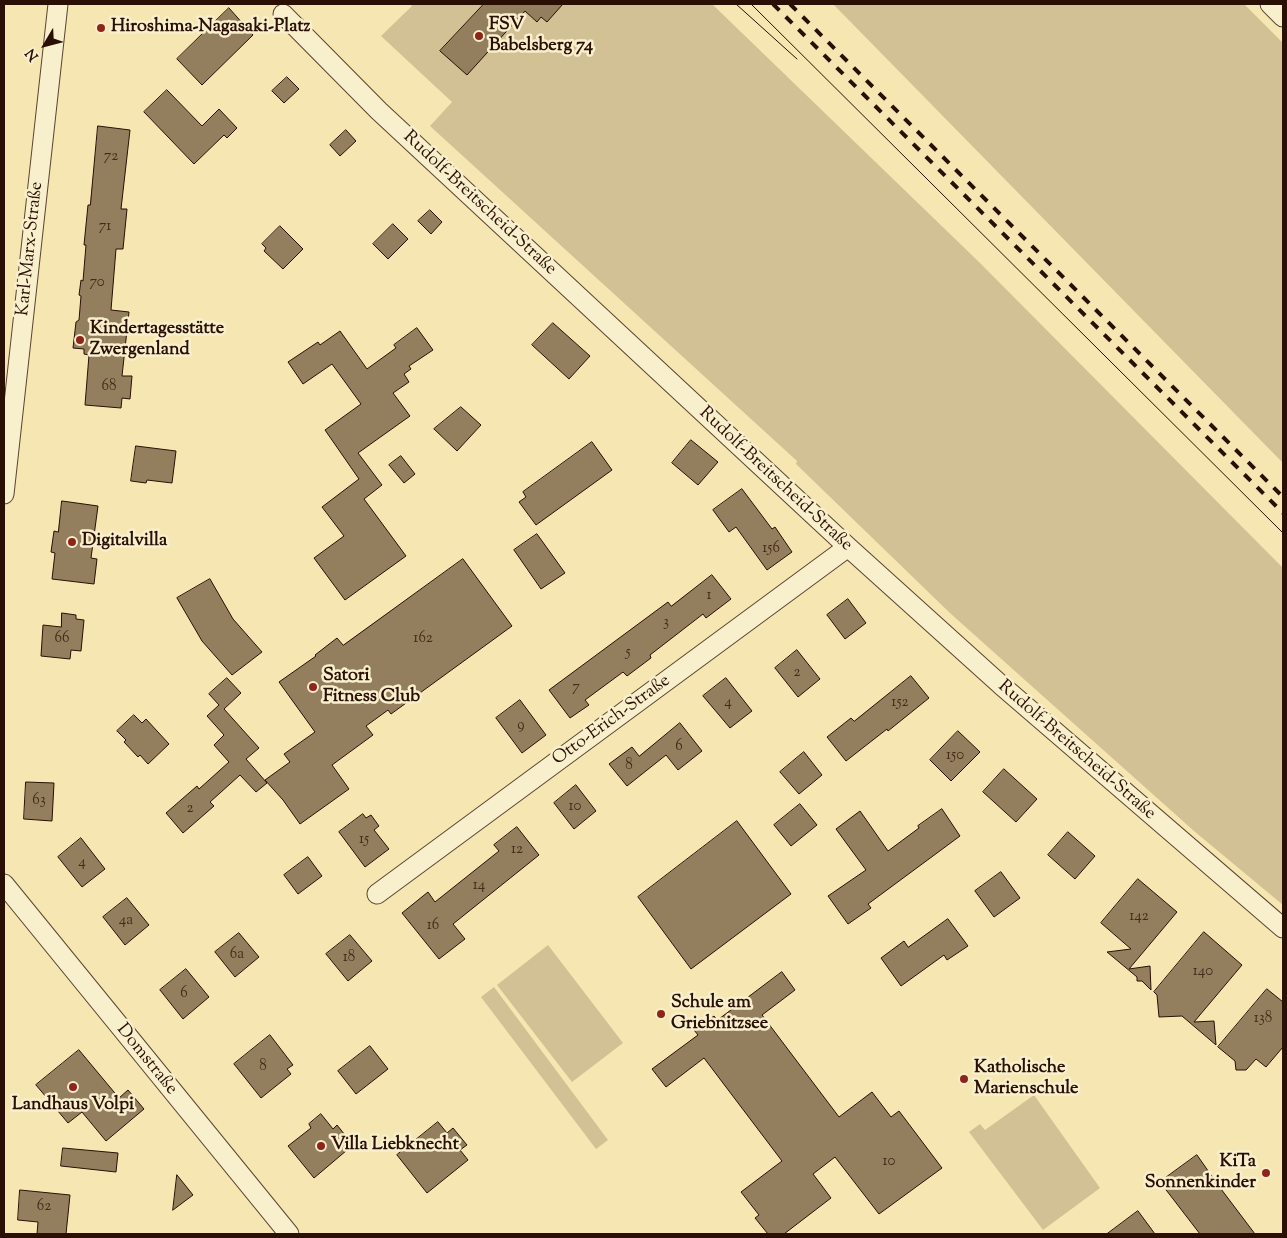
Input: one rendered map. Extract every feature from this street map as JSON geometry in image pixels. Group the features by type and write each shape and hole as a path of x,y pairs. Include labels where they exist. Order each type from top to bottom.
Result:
{"street":[{"name":"Karl-Marx-Straße","path":"4,494 58,4"},
{"path":"1270,4 1283,17"},
{"name":"Rudolf-Breitscheid-Straße","path":"283,14 386,117 848,548 1008,692 1283,928"},
{"name":"Otto-Erich-Straße","path":"377,894 848,548"},
{"name":"Domstraße","path":"4,884 289,1234"}],"shaded area":[{"path":"410,4 712,4 980,263 1283,568 1283,905 1194,831 951,614 796,464 797,461 430,126 452,102 381,36 412,6"},
{"path":"833,4 1244,4 1283,43 1283,463"},
{"path":"548,945 623,1043 572,1082 497,985"},
{"path":"494,987 608,1140 596,1149 481,997"},
{"path":"1034,1095 1100,1188 1043,1230 969,1132 980,1124 985,1130"}],"building":[{"name":"FSV Babelsberg 74","path":"484,4 563,4 547,22 541,17 537,22 525,11 467,75 440,51"},
{"path":"229,8 253,35 202,85 177,59"},
{"path":"287,77 299,89 284,103 272,91"},
{"path":"167,90 202,126 219,109 237,128 227,138 224,135 194,164 144,112"},
{"path":"98,126 130,130 121,209 127,209 123,249 116,249 111,310 129,312 122,376 132,376 130,399 122,398 121,408 85,405 89,355 84,354 84,349 73,348 76,322 79,320 81,296 79,295 81,280 83,281 86,245 84,245"},
{"path":"346,130 356,141 340,156 330,145"},
{"path":"430,210 442,222 431,234 418,221"},
{"path":"393,224 408,239 388,259 373,244"},
{"path":"280,226 303,249 283,269 264,251 266,248 262,244"},
{"path":"553,323 590,356 569,379 532,345"},
{"path":"417,328 433,350 409,366 411,369 404,374 409,382 393,393 410,416 358,453 382,485 364,499 406,556 345,600 314,558 344,536 322,507 359,479 325,430 361,404 332,364 303,384 288,362 318,342 320,345 340,331 367,369 396,348 394,345"},
{"path":"461,407 481,425 457,451 434,429"},
{"path":"691,440 718,462 698,485 672,463"},
{"path":"592,442 612,470 536,525 519,502 526,497 523,492"},
{"path":"136,446 176,451 172,483 147,480 146,483 131,481"},
{"path":"401,456 415,474 404,483 389,465"},
{"path":"742,489 772,529 775,527 792,552 767,570 736,527 729,532 713,510"},
{"name":"Digitalvilla","path":"62,501 98,506 91,558 97,559 94,584 52,579 55,553 51,552 54,531 58,532"},
{"path":"537,534 565,573 541,589 514,550"},
{"path":"463,559 512,626 391,714 388,710 366,726 373,735 332,765 349,789 300,824 283,800 265,780 290,762 284,754 315,732 279,682 316,656 337,638 343,645"},
{"path":"712,575 731,599 706,618 703,614 650,655 651,658 627,676 623,672 585,700 589,705 570,718 549,690 668,602 671,606"},
{"path":"210,579 233,619 262,652 232,675 202,641 177,598"},
{"path":"848,599 866,623 845,639 827,615"},
{"path":"62,613 76,615 76,619 84,620 81,651 71,650 70,659 41,656 43,625 61,627"},
{"path":"797,650 820,679 798,697 775,668"},
{"path":"911,676 929,698 846,761 827,737 851,718 854,721"},
{"path":"227,678 241,693 224,709 259,748 246,759 267,783 256,792 240,775 210,802 214,806 183,833 166,813 197,786 199,789 229,762 214,745 224,735 207,716 219,705 209,694"},
{"path":"726,678 752,711 730,728 703,696"},
{"path":"520,700 546,735 522,753 496,718"},
{"path":"134,715 142,723 146,719 169,744 148,764 140,755 138,757 117,731"},
{"path":"680,723 702,751 678,770 666,755 627,786 609,764 632,747 639,756"},
{"path":"958,731 980,752 951,781 930,760"},
{"path":"804,752 822,775 799,794 780,772"},
{"path":"1004,769 1037,799 1016,822 983,792"},
{"path":"26,782 54,783 52,821 24,819"},
{"path":"576,785 596,811 574,829 554,803"},
{"path":"800,804 817,825 791,846 774,825"},
{"path":"942,809 960,836 868,904 871,908 848,924 828,896 866,870 836,829 860,811 888,851"},
{"path":"363,814 366,818 371,815 379,826 374,830 389,849 365,867 339,832"},
{"path":"737,821 791,894 691,969 638,897"},
{"path":"517,827 539,855 453,924 465,939 439,959 402,913 428,892 435,902 499,851 494,845"},
{"path":"1068,832 1095,856 1075,879 1048,855"},
{"path":"81,838 105,869 82,887 58,857"},
{"path":"308,857 322,876 298,894 284,875"},
{"path":"1001,872 1020,898 994,917 975,891"},
{"path":"1138,879 1177,912 1129,969 1150,966 1151,990 1142,981 1137,981 1137,977 1107,952 1131,949 1101,923"},
{"path":"127,898 149,925 125,945 103,917"},
{"path":"948,919 968,946 947,960 944,955 901,986 881,958 904,941 908,947"},
{"path":"1204,932 1242,965 1194,1022 1214,1021 1216,1045 1182,1016 1159,1017 1157,995 1154,992"},
{"path":"239,933 259,957 235,977 215,952"},
{"path":"350,935 372,961 348,981 326,954"},
{"path":"186,969 209,997 183,1019 160,990"},
{"path":"782,972 795,990 762,1015 839,1117 872,1092 891,1117 899,1111 942,1168 879,1214 835,1157 813,1174 831,1198 784,1234 768,1234 755,1218 759,1215 741,1192 782,1161 704,1058 666,1087 652,1069 698,1035 694,1030 714,1016 717,1020"},
{"path":"1267,989 1283,1002 1283,1047 1266,1067 1256,1059 1246,1070 1236,1070 1235,1061 1218,1047"},
{"path":"270,1035 293,1065 287,1069 291,1074 261,1098 234,1064"},
{"path":"370,1046 388,1069 356,1094 338,1071"},
{"name":"Landhaus Volpi","path":"79,1050 119,1098 128,1090 144,1109 106,1141 82,1112 68,1123 36,1085"},
{"name":"Villa Liebknecht","path":"321,1114 333,1129 337,1125 353,1145 314,1178 288,1146 311,1128 309,1124"},
{"path":"438,1122 447,1133 453,1128 467,1145 460,1150 468,1160 427,1193 397,1155"},
{"path":"63,1148 118,1153 116,1172 61,1166"},
{"path":"1197,1155 1255,1234 1200,1234 1160,1182"},
{"path":"177,1175 193,1195 173,1210"},
{"path":"20,1190 70,1195 66,1234 37,1234 38,1222 18,1220"},
{"path":"1138,1211 1155,1234 1107,1234"}],"tram line":[{"path":"736,4 797,59"},
{"path":"751,4 1283,533"}],"railway":[{"path":"773,4 1283,513"},
{"path":"790,4 1283,497"}],"place":[{"name":"Hiroshima-Nagasaki-Platz","path":"101,28"},
{"name":"FSV Babelsberg 74","path":"479,36"},
{"name":"Kindertagesstätte Zwergenland","path":"80,340"},
{"name":"Digitalvilla","path":"72,542"},
{"name":"Satori Fitness Club","path":"313,687"},
{"name":"Schule am Griebnitzsee","path":"661,1014"},
{"name":"Katholische Marienschule","path":"964,1079"},
{"name":"Landhaus Volpi","path":"73,1087"},
{"name":"Villa Liebknecht","path":"321,1146"},
{"name":"KiTa Sonnenkinder","path":"1266,1173"}]}
